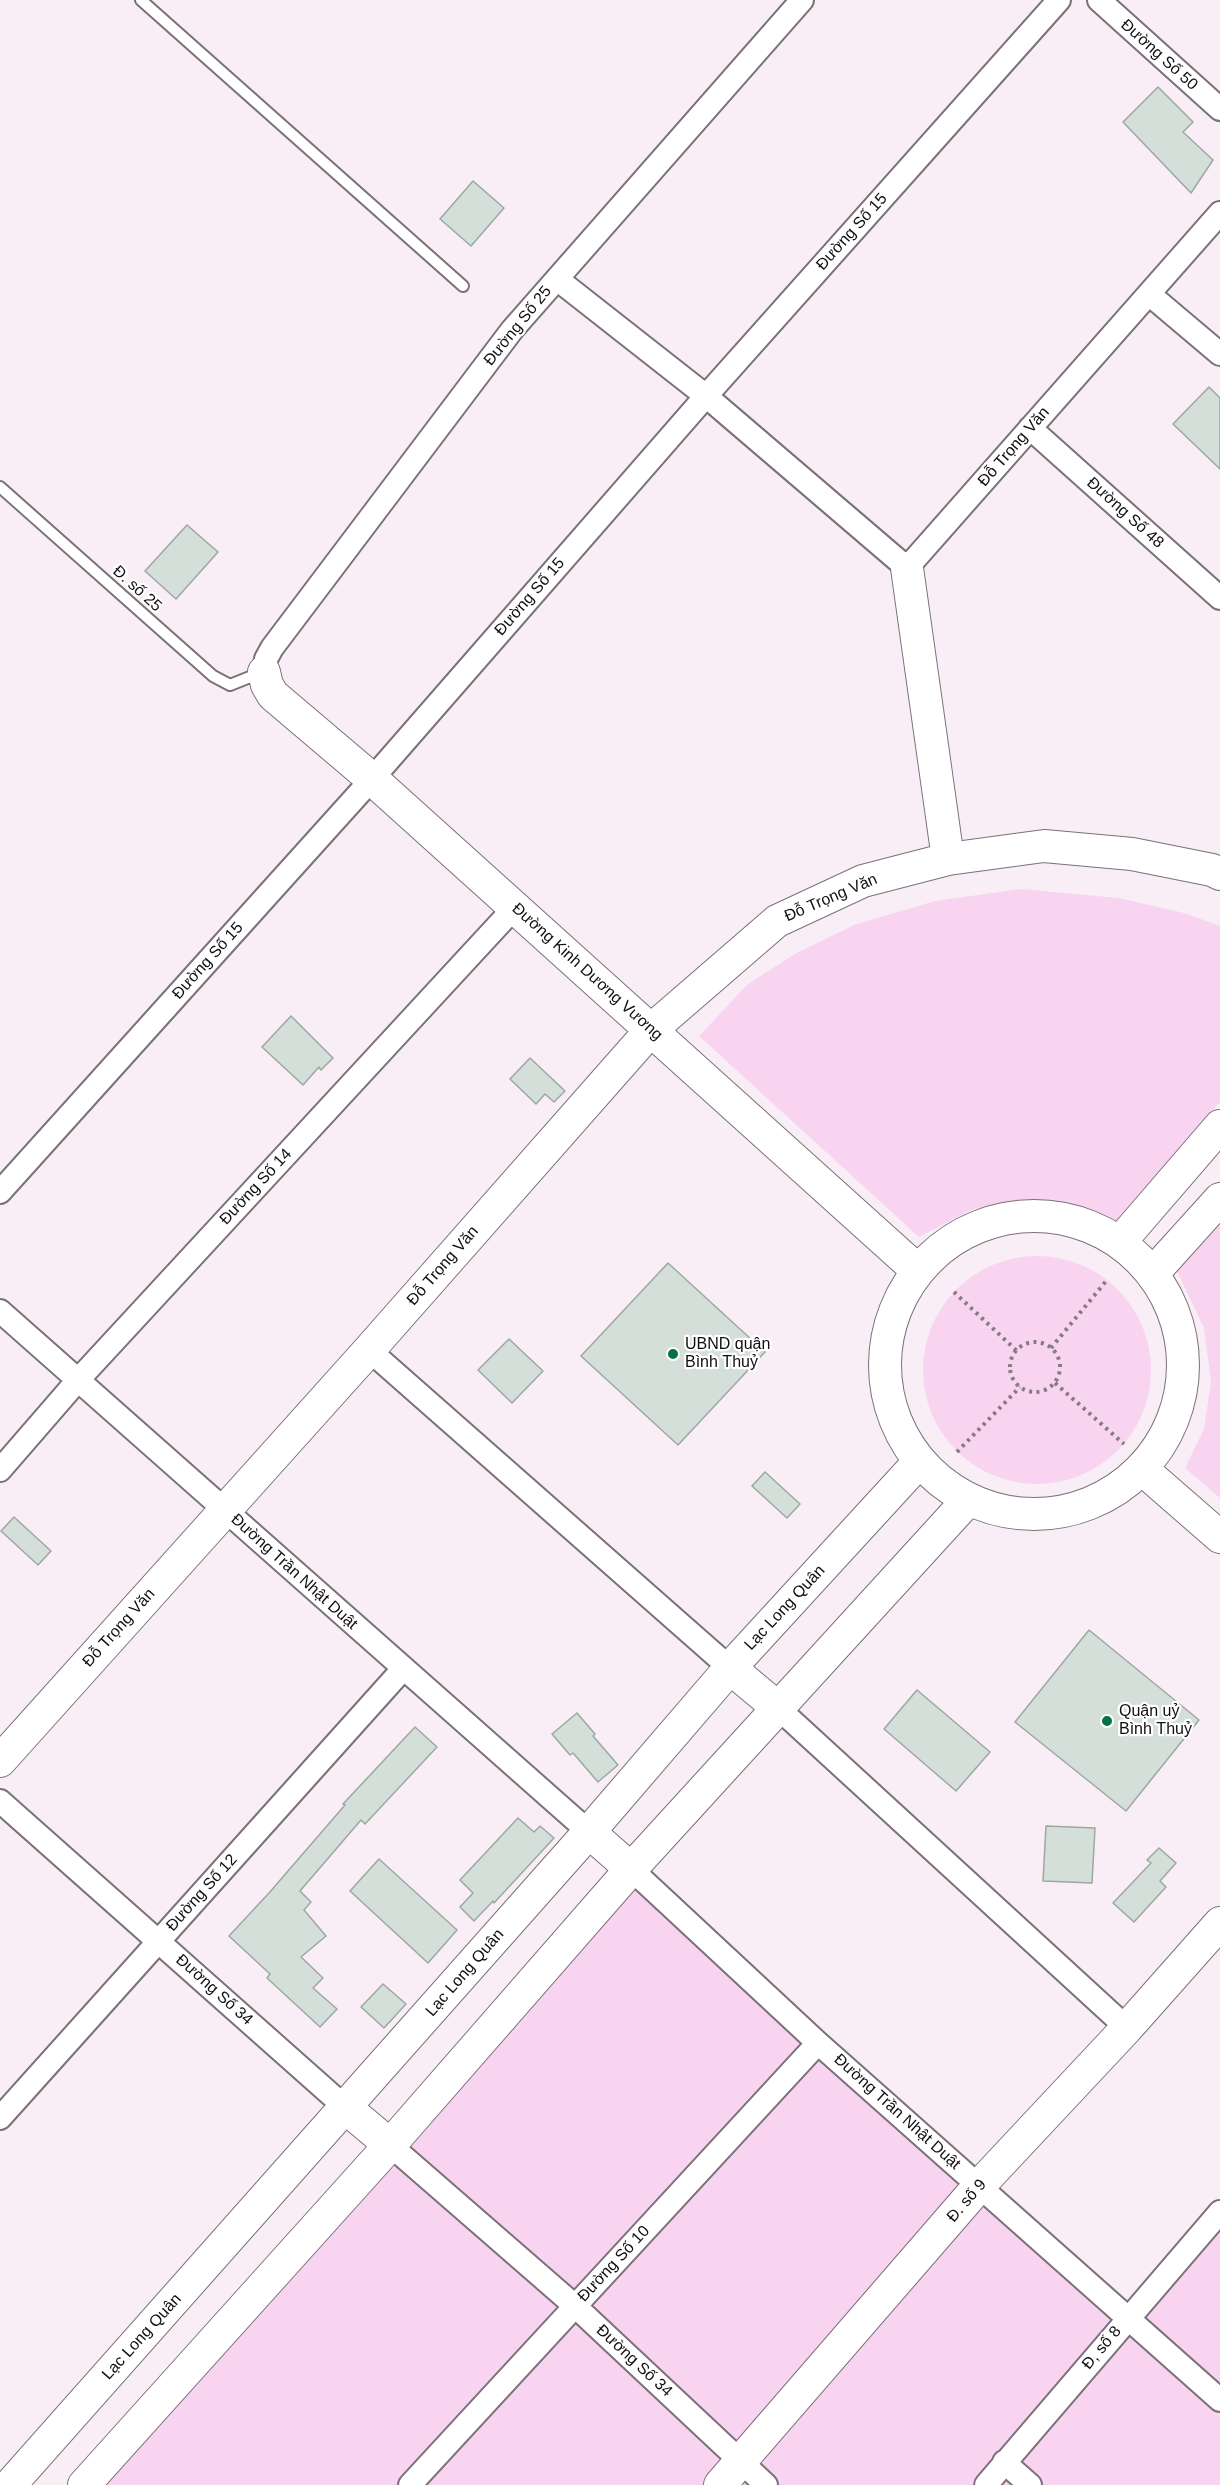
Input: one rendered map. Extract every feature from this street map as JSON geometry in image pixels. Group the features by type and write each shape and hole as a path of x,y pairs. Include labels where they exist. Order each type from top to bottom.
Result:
{"main road":[{"path":"907,568 948,859"},
{"name":"Đường Kinh Dương Vương","path":"264,672 267,685 273,695 372,779 917,1270"},
{"name":"Đỗ Trọng Văn","path":"0,1761 369,1350 651,1030 777,921 863,882 948,859 1044,846 1132,854 1212,870 1220,874"},
{"path":"1120,1242 1220,1126"},
{"path":"1154,1272 1220,1199"},
{"path":"1035,1215 1080,1222 1120,1242 1154,1272 1171,1300 1179,1326 1184,1377 1171,1426 1142,1469 1105,1497 1060,1512 1013,1513 968,1500 942,1484 919,1462 896,1427 885,1387 884,1346 895,1306 917,1270 950,1240 991,1221 1035,1215"},
{"name":"Lạc Long Quân","path":"10,2485 346,2108 730,1668 919,1462"},
{"path":"1142,1469 1220,1537"},
{"path":"84,2485 390,2145 631,1869 968,1500"},
{"path":"730,1668 778,1708"},
{"path":"589,1832 631,1869"},
{"name":"Đ. số 9","path":"720,2485 980,2186 1127,2028 1220,1923"},
{"path":"346,2108 390,2145"}],"street":[{"name":"Đường Số 25","path":"264,672 266,659 272,648 512,330 802,0"},
{"name":"Đường Số 15","path":"0,1192 372,779 706,396 1059,0"},
{"name":"Đường Số 50","path":"1099,0 1220,109"},
{"name":"Đỗ Trọng Văn","path":"907,568 1220,213"},
{"path":"557,279 706,396 907,568"},
{"path":"1149,294 1220,354"},
{"name":"Đường Số 48","path":"1030,428 1220,598"},
{"name":"Đường Số 14","path":"0,1470 78,1380 515,907"},
{"name":"Đường Trần Nhật Duật","path":"0,1311 589,1832"},
{"path":"369,1350 730,1668"},
{"name":"Đường Số 12","path":"0,2118 404,1669"},
{"path":"778,1708 1127,2028"},
{"name":"Đường Số 34","path":"0,1801 346,2108"},
{"name":"Đường Trần Nhật Duật","path":"631,1869 818,2043 1220,2400"},
{"name":"Đường Số 10","path":"410,2485 818,2043"},
{"name":"Đường Số 34","path":"390,2145 575,2306 766,2485"},
{"name":"Đ, số 8","path":"986,2485 1220,2212"},
{"path":"1004,2462 1030,2485"}],"lane":[{"path":"141,0 463,286"},
{"name":"Đ. số 25","path":"0,487 213,676 230,685 264,672"}],"path":[{"path":"1051,1348 1107,1280"},
{"path":"954,1292 1017,1351"},
{"path":"1030,1343 1038,1343 1051,1348 1060,1366 1055,1383 1041,1392 1032,1392 1020,1387 1013,1380 1010,1372 1012,1357 1017,1351 1030,1343"},
{"path":"1055,1383 1124,1444"},
{"path":"957,1452 1020,1387"}],"shaded area":[{"path":"1021,889 1119,898 1184,913 1220,926 1220,1102 1115,1222 1075,1206 1027,1201 973,1209 919,1237 699,1036 748,984 795,954 854,925 935,901"},
{"path":"1220,1224 1220,1498 1185,1468 1204,1429 1211,1382 1204,1328 1177,1271"},
{"path":"1037,1256 1059,1258 1091,1269 1118,1289 1138,1316 1149,1348 1151,1370 1149,1392 1138,1424 1118,1451 1091,1471 1059,1482 1037,1484 1015,1482 983,1471 956,1451 936,1424 925,1392 923,1370 925,1348 936,1316 956,1289 983,1269 1015,1258"},
{"path":"631,1869 1127,2317 1220,2212 1220,2485 84,2485"}],"building":[{"path":"1158,87 1193,122 1183,132 1213,160 1191,193 1123,122"},
{"path":"473,181 504,208 471,246 440,219"},
{"path":"1209,387 1220,398 1220,469 1173,424"},
{"path":"187,525 218,552 176,599 145,571"},
{"path":"291,1016 333,1058 321,1070 319,1067 303,1085 262,1047"},
{"path":"530,1058 565,1091 554,1102 545,1094 536,1104 510,1079"},
{"name":"UBND quận Bình Thuỷ","path":"668,1263 765,1352 678,1445 581,1356"},
{"path":"509,1339 543,1371 512,1403 478,1370"},
{"path":"765,1472 800,1504 787,1518 752,1486"},
{"path":"14,1517 51,1551 38,1565 1,1531"},
{"name":"Quận uỷ Bình Thuỷ","path":"1089,1630 1199,1720 1126,1811 1015,1722"},
{"path":"917,1690 990,1752 956,1791 884,1729"},
{"path":"577,1713 618,1765 598,1782 573,1753 570,1755 552,1734"},
{"path":"415,1727 437,1747 365,1824 361,1820 300,1891 311,1902 304,1910 326,1936 301,1957 323,1978 313,1988 337,2009 320,2027 267,1978 270,1974 229,1936 345,1805 343,1804"},
{"path":"518,1818 534,1832 540,1826 554,1838 494,1903 493,1901 474,1921 460,1907 473,1893 460,1880"},
{"path":"1046,1826 1095,1828 1092,1883 1043,1881"},
{"path":"1159,1848 1176,1863 1160,1881 1166,1887 1134,1922 1113,1903 1151,1863 1147,1860"},
{"path":"379,1859 457,1930 428,1963 350,1891"},
{"path":"383,1984 406,2004 384,2028 361,2007"}],"place":[{"name":"UBND quận Bình Thuỷ","path":"673,1354"},
{"name":"Quận uỷ Bình Thuỷ","path":"1107,1721"}]}
